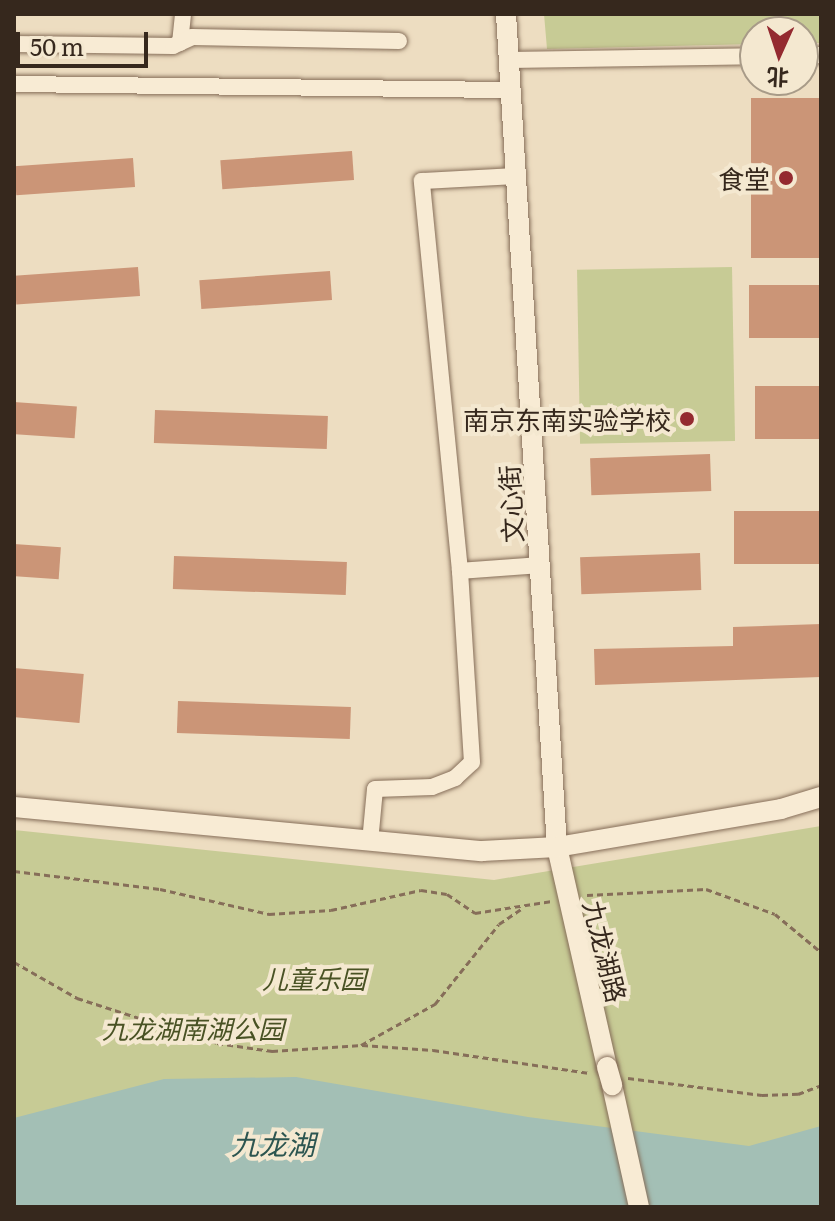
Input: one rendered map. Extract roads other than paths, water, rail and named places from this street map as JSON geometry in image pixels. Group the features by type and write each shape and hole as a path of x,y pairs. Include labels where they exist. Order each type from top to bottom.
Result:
{"street":[{"path":"180,43 183,14"},
{"name":"文心街","path":"506,14 557,847"},
{"path":"14,44 180,43 192,37 399,41"},
{"path":"509,60 739,56"},
{"path":"14,84 511,90"},
{"path":"370,842 375,789 432,787 455,778 472,762 460,571 422,181 517,176"},
{"path":"460,571 540,565"},
{"path":"14,807 482,851 557,847 781,809 821,797"},
{"name":"九龙湖路","path":"557,847 639,1207"}],"water":[{"name":"九龙湖","path":"296,1077 528,1117 749,1146 821,1126 821,1207 14,1207 14,1118 164,1079"}],"place":[{"name":"食堂","path":"786,178"},
{"name":"南京东南实验学校","path":"687,419"}],"park label":[{"name":"儿童乐园","path":"314,978"},
{"name":"九龙湖南湖公园","path":"193,1028"}]}
